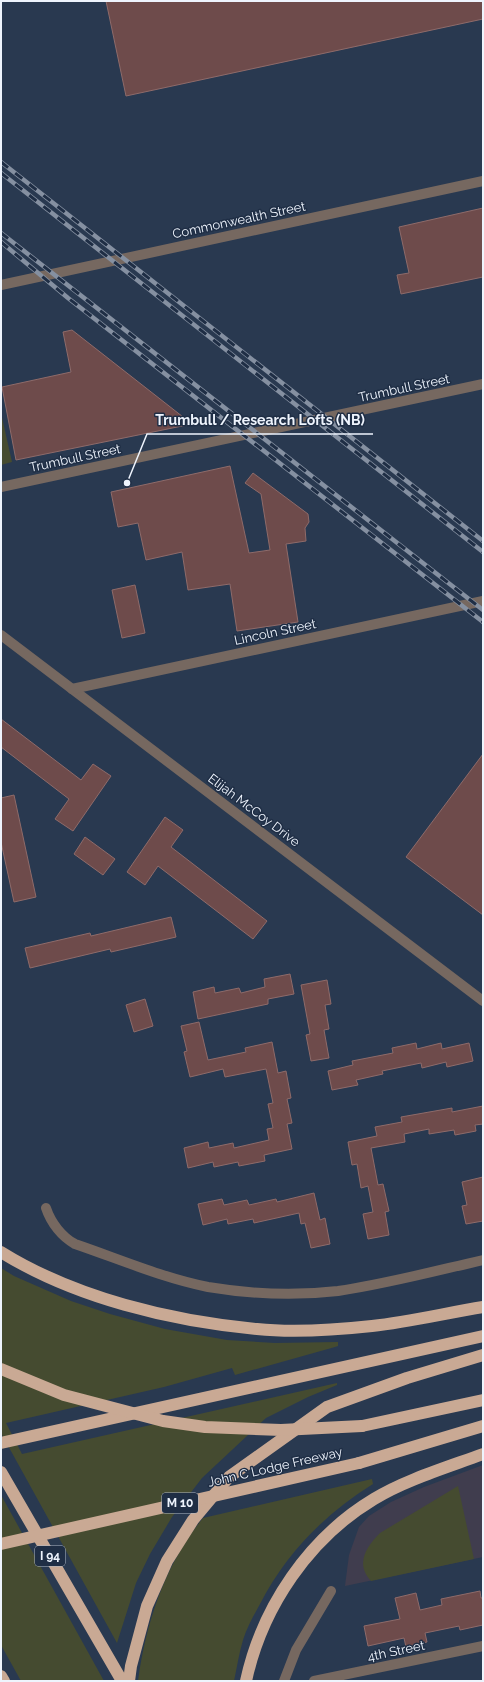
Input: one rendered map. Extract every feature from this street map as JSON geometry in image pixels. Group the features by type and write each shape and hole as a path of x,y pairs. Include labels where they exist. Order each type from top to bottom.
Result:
{"highway":[{"path":"1,1252 25,1267 95,1296 140,1309 189,1319 258,1329 310,1330 373,1326 483,1307"},
{"path":"1,1443 483,1336"},
{"path":"129,1681 134,1653 147,1606 167,1561 193,1520 229,1477 327,1407 407,1378 483,1355"},
{"path":"1,1369 64,1395 163,1421 205,1427 281,1430 362,1426 483,1400"},
{"name":"John C Lodge Freeway","path":"1,1544 359,1463 483,1426"},
{"path":"246,1681 257,1643 280,1595 302,1562 318,1544 340,1524 373,1500 404,1485 483,1454"},
{"name":"I 94","path":"1,1472 122,1681"},
{"path":"1,1676 4,1681"}],"street":[{"name":"Commonwealth Street","path":"1,284 483,181"},
{"name":"Trumbull Street","path":"1,487 483,384"},
{"name":"Lincoln Street","path":"72,689 483,601"},
{"name":"Elijah McCoy Drive","path":"5,638 483,1001"},
{"path":"46,1208 52,1220 66,1239 75,1244 174,1278 208,1286 240,1291 272,1294 305,1294 338,1291 483,1260"},
{"path":"284,1681 296,1650 330,1591"},
{"name":"4th Street","path":"314,1681 483,1646"}],"shaded area":[{"path":"483,1465 483,1557 345,1586 349,1555 359,1527 369,1516 391,1502 424,1487"}],"green space":[{"path":"1,413 12,462 1,465"},
{"path":"1,1268 14,1276 71,1301 110,1314 165,1329 227,1340 275,1343 338,1342 338,1346 335,1347 235,1375 232,1368 164,1387 6,1423 22,1454 337,1383 337,1385 308,1397 266,1418 202,1478 172,1517 150,1554 136,1583 117,1643 1,1433"},
{"path":"372,1479 373,1484 339,1508 308,1536 270,1585 246,1630 240,1650 234,1681 138,1681 146,1638 159,1595 178,1555 203,1518"},
{"path":"458,1486 474,1559 371,1581 366,1575 363,1562 364,1556 370,1544 375,1538 380,1533"},
{"path":"1,1495 104,1681 21,1681 1,1645"}],"building":[{"path":"106,1 483,1 483,19 126,96"},
{"path":"483,208 483,277 401,294 397,275 409,273 399,227"},
{"path":"72,330 192,424 16,460 2,387 71,372 63,332"},
{"path":"230,466 249,553 270,550 261,494 245,483 253,473 308,514 309,522 305,528 306,541 286,544 298,622 237,631 230,584 188,590 182,552 146,560 138,523 118,527 111,492"},
{"path":"135,585 145,633 122,638 112,590"},
{"path":"1,719 81,780 93,764 111,776 73,831 55,819 69,799 1,747"},
{"path":"483,754 483,915 406,857"},
{"path":"14,795 36,897 14,902 1,842 1,798"},
{"path":"165,817 183,830 171,847 267,921 253,939 158,866 145,885 127,872"},
{"path":"85,837 115,859 103,875 74,854"},
{"path":"171,917 176,937 111,952 110,949 30,968 25,948 90,933 91,936"},
{"path":"290,974 294,994 268,999 268,1004 198,1019 193,992 214,987 215,993 239,988 241,993 265,987 264,979"},
{"path":"327,980 331,1004 325,1005 329,1029 324,1030 329,1058 311,1061 306,1035 310,1034 301,985"},
{"path":"145,999 153,1026 134,1032 126,1005"},
{"path":"199,1022 208,1060 246,1052 245,1048 272,1042 278,1073 286,1071 291,1098 287,1099 292,1123 287,1124 292,1149 264,1155 265,1161 239,1166 238,1162 214,1167 213,1162 188,1168 184,1148 208,1142 209,1148 233,1143 234,1148 269,1140 267,1129 273,1128 268,1104 273,1103 266,1069 225,1077 223,1069 190,1077 184,1052 187,1051 181,1026"},
{"path":"416,1043 417,1049 441,1043 442,1049 469,1043 473,1061 447,1067 446,1062 422,1068 421,1063 382,1071 383,1074 356,1080 358,1085 332,1090 328,1071 353,1065 352,1061 393,1053 392,1048"},
{"path":"483,1106 483,1124 475,1125 476,1131 455,1135 454,1130 429,1134 429,1129 404,1134 405,1142 371,1148 378,1185 383,1184 389,1211 385,1212 389,1235 368,1239 363,1214 373,1212 368,1186 361,1188 357,1164 352,1165 348,1142 377,1136 375,1127 402,1122 401,1117 452,1108 452,1112"},
{"path":"483,1177 483,1221 466,1224 462,1206 467,1205 462,1182"},
{"path":"314,1193 320,1220 325,1218 330,1244 311,1248 305,1223 301,1224 299,1213 254,1223 253,1219 228,1224 227,1219 203,1225 198,1204 222,1199 224,1205 247,1200 249,1205 276,1199 277,1202"},
{"path":"480,1591 481,1598 483,1598 483,1625 460,1630 459,1626 425,1633 427,1642 406,1647 404,1638 368,1646 364,1626 400,1619 395,1598 416,1593 420,1610 442,1605 441,1599"}],"railway":[{"path":"1,162 483,541"},
{"path":"1,173 483,552"},
{"path":"1,233 483,610"},
{"path":"1,242 68,298 483,622"}],"place":[{"name":"Trumbull / Research Lofts (NB)","path":"127,483"}]}
